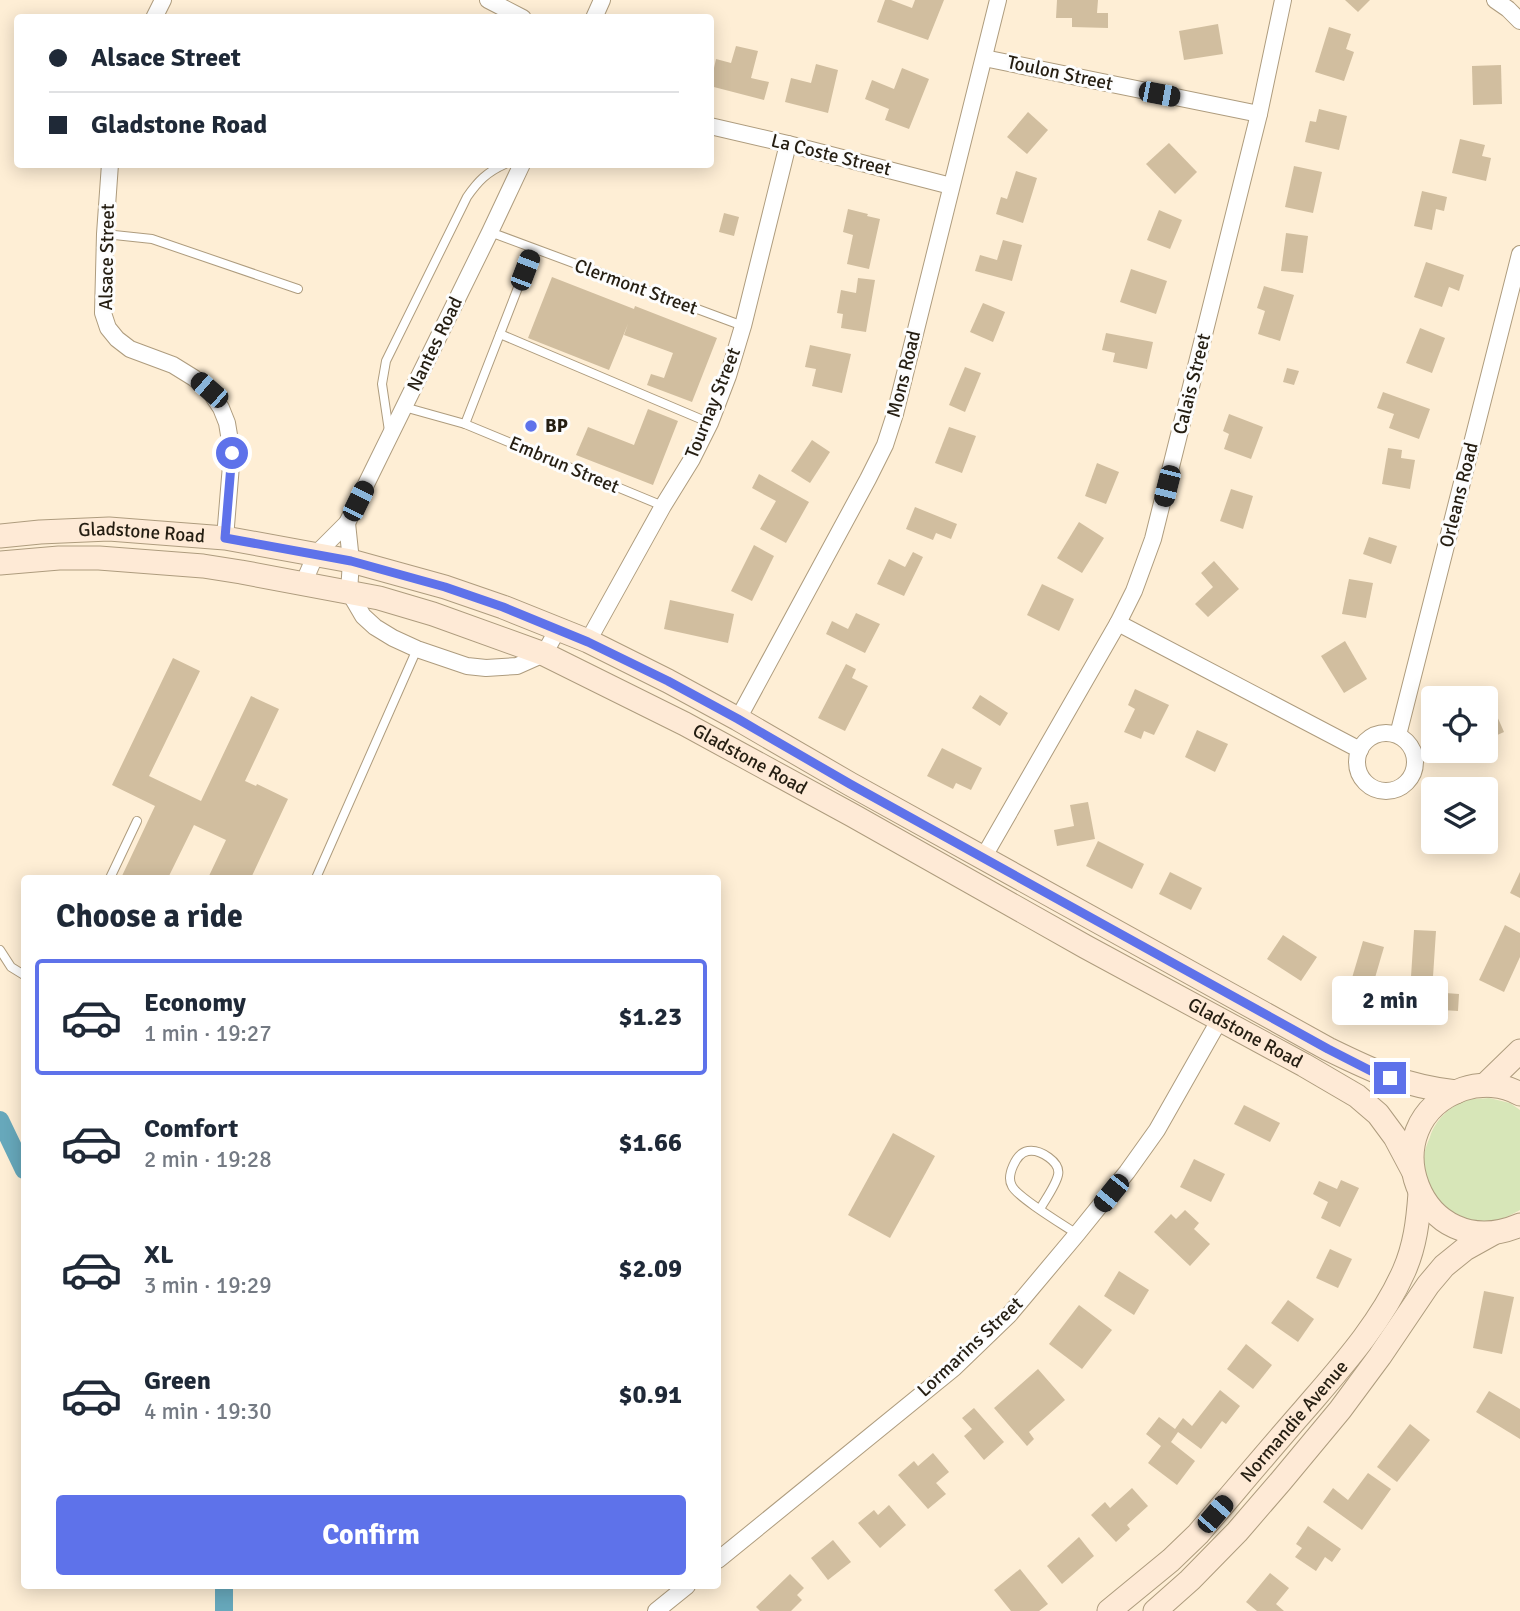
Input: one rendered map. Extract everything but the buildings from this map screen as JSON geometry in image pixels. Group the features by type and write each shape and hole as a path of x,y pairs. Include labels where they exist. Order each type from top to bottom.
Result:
{"street":[{"path":"488,0 515,14"},
{"name":"Mons Road","path":"747,725 885,445 998,0"},
{"name":"Calais Street","path":"993,863 1134,591 1153,539 1259,114 1283,0"},
{"path":"1495,0 1520,21"},
{"name":"Toulon Street","path":"984,58 1259,114"},
{"name":"La Coste Street","path":"714,127 951,186"},
{"name":"Tournay Street","path":"588,642 710,423 743,326 788,144"},
{"name":"Alsace Street","path":"110,168 104,234 103,313 108,328 117,339 130,349 194,377 209,390 221,408 227,423 232,453 225,539"},
{"name":"Nantes Road","path":"303,584 316,554 346,523 520,168"},
{"name":"Orleans Road","path":"1398,735 1520,254"},
{"path":"346,523 351,561 349,592 363,616 374,627 393,638 467,666 486,668 517,666 544,654 558,629"},
{"name":"Gladstone Road","path":"0,536 109,529 225,539 351,561 445,587 503,607 588,642 668,681 1213,986 1375,1073 1417,1086 1456,1092"},
{"path":"203,566 202,547 225,539 247,552 246,563 241,572"},
{"name":"Gladstone Road","path":"0,563 99,558 203,566 241,572 379,598 433,614 544,654 702,733 1357,1096 1378,1114 1395,1137 1412,1169"},
{"path":"1118,623 1360,750"},
{"path":"595,680 609,652"},
{"path":"702,733 716,708"},
{"path":"744,756 753,741 747,725"},
{"path":"1380,733 1398,735 1411,746 1415,762 1410,779 1396,789 1379,790 1371,787 1357,766 1360,750 1372,736 1380,733"},
{"path":"951,870 953,861 963,846"},
{"path":"990,893 999,884 993,863"},
{"path":"1213,986 1207,991 1219,1018 1244,1021 1250,1006"},
{"name":"Lormarins Street","path":"721,1558 954,1368 1009,1315 1127,1172 1157,1130 1219,1018"},
{"path":"1485,1085 1520,1051"},
{"path":"1520,1094 1511,1089 1485,1085 1456,1092 1426,1115 1412,1150 1412,1169 1420,1194 1433,1211 1450,1225 1471,1232 1492,1234 1520,1226"},
{"name":"Normandie Avenue","path":"1109,1611 1198,1534 1354,1352 1404,1273 1418,1226 1420,1194"},
{"name":"Normandie Avenue","path":"1155,1611 1237,1532 1340,1410 1444,1266 1465,1249 1492,1234"},
{"path":"656,1611 683,1589"}],"lane":[{"path":"390,435 382,384 386,361 467,197 479,180 496,168"},
{"name":"Clermont Street","path":"490,232 743,326"},
{"path":"104,234 152,239 298,289"},
{"path":"465,424 533,249"},
{"path":"500,334 710,423"},
{"name":"Embrun Street","path":"404,407 465,424 663,506"},
{"path":"317,875 417,649"},
{"path":"111,875 137,821"},
{"path":"0,950 11,967 21,973"},
{"path":"1040,1209 1058,1175 1058,1168 1042,1153 1030,1150 1015,1162 1010,1182 1017,1193 1040,1209 1077,1234"}],"green space":[{"path":"1489,1098 1510,1103 1520,1110 1520,1210 1498,1220 1484,1222 1460,1216 1441,1202 1428,1182 1424,1158 1432,1131 1444,1114 1467,1100"}],"waterway":[{"path":"0,1120 21,1164"},
{"path":"224,1589 224,1611"}],"place":[{"name":"BP","path":"531,426"}],"route":[{"path":"232,453 225,538 351,561 445,587 503,607 588,642 738,719 1098,923 1328,1049 1390,1078"}]}
